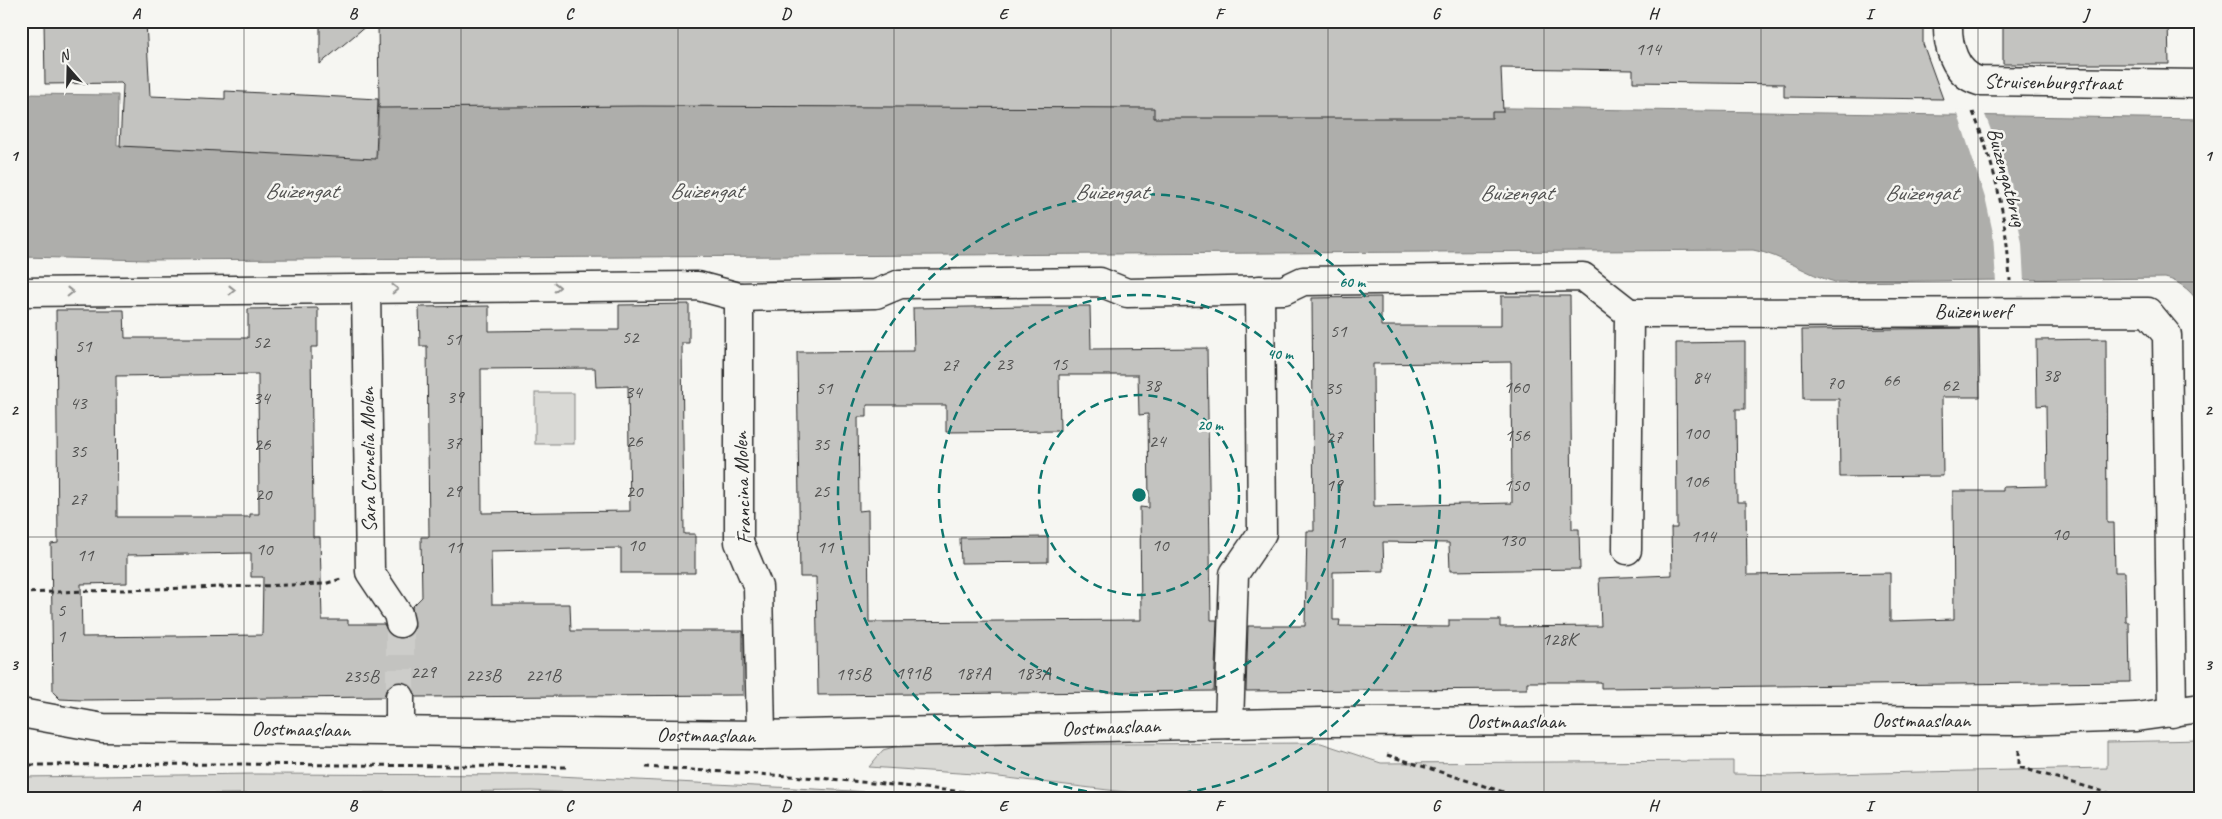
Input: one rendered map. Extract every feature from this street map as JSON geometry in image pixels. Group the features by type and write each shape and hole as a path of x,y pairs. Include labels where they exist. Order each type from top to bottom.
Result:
{"street":[{"name":"Struisenburgstraat","path":"1948,21 1949,43 1959,67 1967,76 1980,81 2201,84"},
{"path":"21,292 698,286 739,297 876,294 900,284 1100,282 1127,293 1284,290 1303,280 1583,277 1629,313 1627,550"},
{"name":"Sara Cornelia Molen","path":"366,289 370,572"},
{"path":"1229,724 1234,574 1262,533 1260,290"},
{"name":"Francina Molen","path":"739,297 739,542 758,587 761,736"},
{"name":"Buizenwerf","path":"1629,313 2148,312 2167,335 2172,712"},
{"path":"370,572 398,614 400,623"},
{"path":"400,697 400,730"},
{"name":"Oostmaaslaan","path":"21,712 104,728 400,730 761,736 1229,724 1838,720 2018,721 2136,718 2201,708"}],"path":[{"name":"Buizengatbrug","path":"1971,106 1990,159 2001,199 2007,232 2010,285"},
{"path":"21,593 324,584 370,572"},
{"path":"2018,721 2019,767 2125,798"},
{"path":"1386,754 1522,798"},
{"path":"21,765 246,764 574,767"},
{"path":"644,767 820,778 1028,798"}],"shaded area":[{"path":"535,393 574,393 574,444 535,444"},
{"path":"2201,740 2201,798 1175,798 974,774 869,767 883,750 901,745 1321,743 1381,763 1733,761 1733,774 1784,775 2107,768 2107,742"},
{"path":"256,774 539,775 853,791 940,798 689,798 532,791 21,796 21,777"}],"water":[{"name":"Buizengat","path":"21,94 118,95 117,145 377,155 379,99 1513,108 2201,119 2201,309 2199,303 2187,289 2165,278 1835,282 1814,275 1774,256 1753,250 149,260 21,257"}],"pier":[{"path":"1957,111 1984,112 2011,183 2022,244 2024,282 1996,283 1993,233 1986,201"}],"building":[{"path":"44,21 106,21 106,24 146,22 150,96 225,99 225,91 378,99 376,159 120,146 123,85 121,83 45,84"},
{"path":"320,21 372,21 320,64"},
{"path":"378,21 1923,21 1923,44 1943,99 1784,97 1784,84 1633,82 1633,70 1501,68 1503,112 1492,112 1492,118 1154,118 1154,108 640,106 379,108"},
{"path":"2003,21 2168,21 2169,64 2003,64"},
{"path":"1501,296 1570,296 1572,529 1579,529 1580,569 1450,571 1449,543 1383,542 1384,571 1333,572 1333,620 1340,620 1339,626 1449,627 1449,620 1500,620 1500,627 1601,626 1599,578 1672,575 1671,528 1677,528 1676,343 1745,342 1745,409 1736,409 1737,502 1746,502 1747,575 1890,573 1890,621 1954,619 1953,491 2003,491 2003,487 2047,486 2046,405 2037,406 2036,340 2106,339 2107,523 2114,523 2115,572 2125,572 2126,622 2129,622 2130,682 1601,688 1601,682 1527,682 1527,689 1246,691 1248,626 1305,626 1307,531 1314,531 1312,298 1381,297 1381,326 1501,326","holes":["1511,362 1512,503 1374,506 1373,364"]},
{"path":"689,304 689,343 682,343 684,534 695,534 695,573 621,573 621,548 491,551 492,604 570,604 571,631 743,631 743,695 416,697 413,689 407,683 400,681 392,684 386,690 384,697 82,700 60,699 53,692 51,544 58,543 56,310 124,310 125,338 248,338 248,309 318,308 318,347 311,347 313,537 320,537 322,620 348,620 348,624 384,624 389,634 395,638 403,638 410,635 415,627 412,607 422,597 421,537 429,537 427,346 420,346 419,307 489,306 489,331 619,330 619,305","holes":["595,368 596,387 628,386 630,511 482,513 481,369","258,374 259,514 250,514 250,517 117,517 116,376","251,553 251,577 263,577 262,635 82,637 81,584 127,583 127,555"]},
{"path":"1090,306 1091,349 1207,348 1211,620 1217,620 1214,691 818,695 816,577 800,577 797,352 914,351 913,308","holes":["1059,375 1138,375 1139,415 1148,414 1149,508 1140,507 1141,620 869,622 868,510 859,511 858,417 867,417 867,405 946,405 946,432 1060,431"]},
{"path":"1979,328 1980,397 1942,397 1943,476 1840,477 1839,399 1803,399 1802,330"},
{"path":"1048,537 1048,562 961,563 960,538"}],"tunnel":[{"path":"400,623 400,697"}]}
